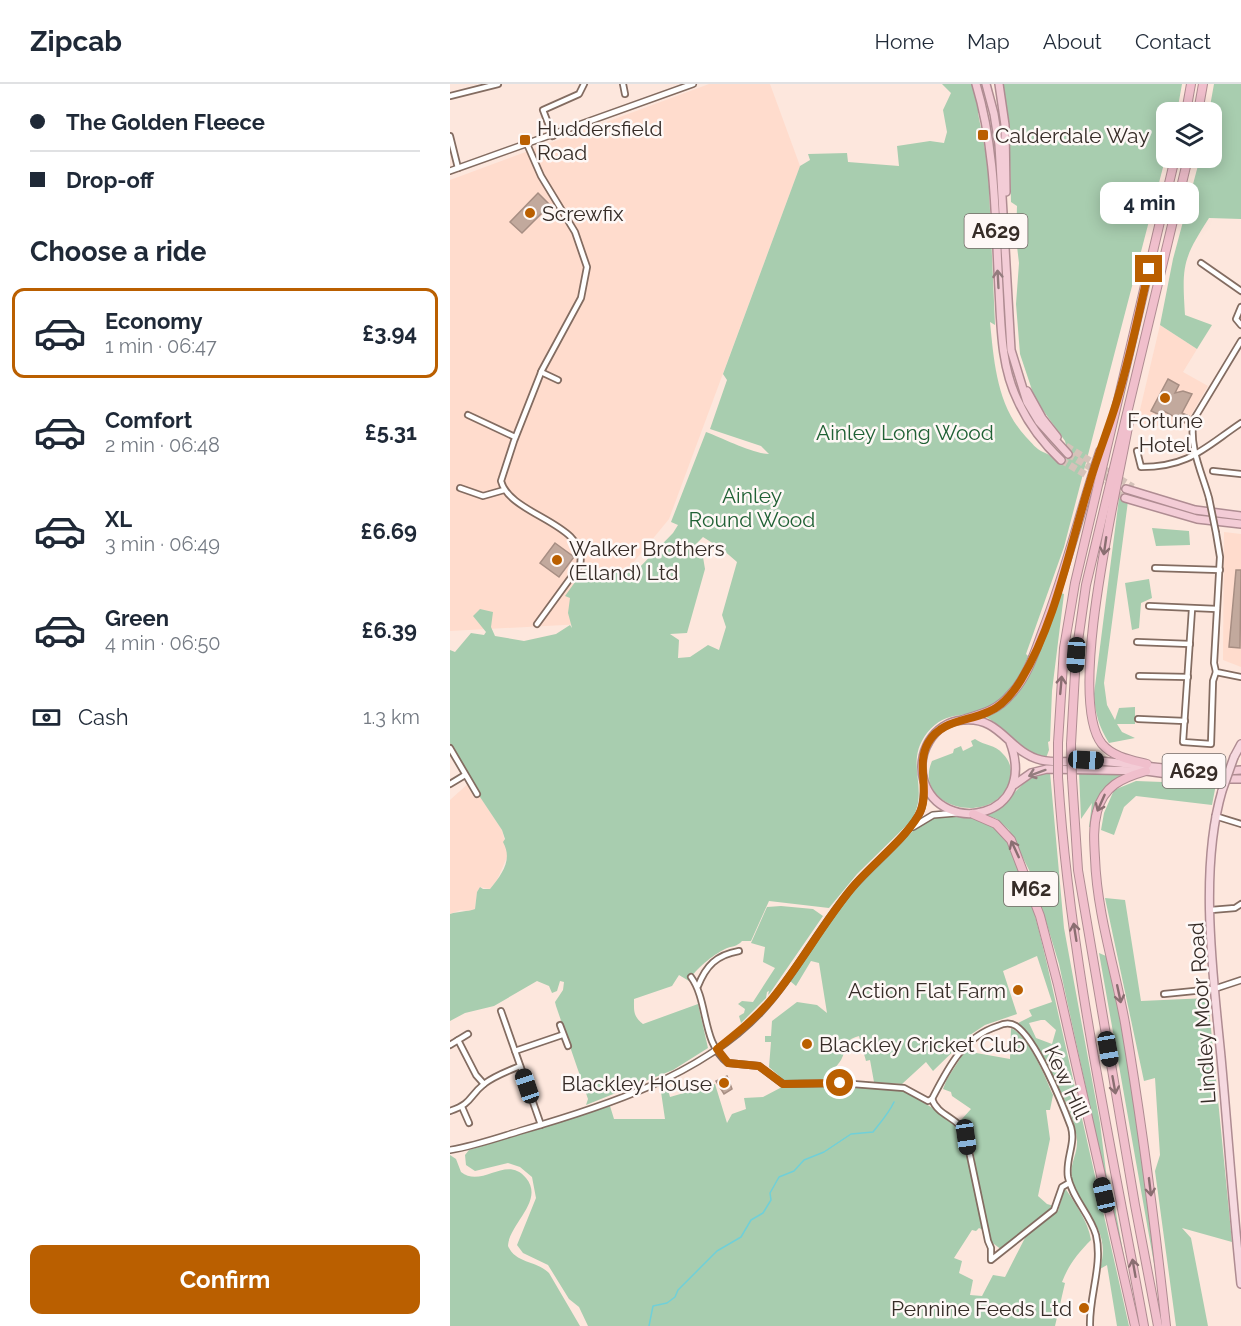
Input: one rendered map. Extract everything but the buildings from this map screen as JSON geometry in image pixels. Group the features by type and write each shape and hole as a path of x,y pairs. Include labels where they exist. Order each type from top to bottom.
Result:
{"highway":[{"name":"A629","path":"976,84 984,111 991,160 1000,315 1010,378 1017,400 1029,421 1043,441 1061,460"},
{"name":"A629","path":"986,84 999,145 1010,331 1018,377 1027,402 1039,422 1068,454"},
{"path":"999,84 1005,125 1005,232"},
{"path":"1188,102 1191,84"},
{"path":"1200,102 1203,84"},
{"name":"M62","path":"1144,1326 1093,1047 1065,870 1058,743 1065,648 1075,584 1174,168"},
{"name":"M62","path":"1158,1326 1078,870 1071,744 1076,655 1086,585 1186,168"},
{"name":"A629","path":"1010,331 1029,396 1042,418 1066,446"},
{"name":"M62","path":"1138,365 1128,430 1109,517 1096,604 1090,688 1091,709 1102,743 1121,757 1146,768"},
{"name":"M62","path":"962,720 988,712 1000,705 1016,687 1033,657 1062,581 1089,484 1115,408"},
{"path":"1130,488 1196,510 1241,515"},
{"path":"1125,498 1197,519 1241,524"},
{"name":"A629","path":"962,720 990,724 1027,755 1045,761 1211,773 1241,770"},
{"path":"959,813 938,801 924,781 922,761 929,742 946,725 962,720"},
{"path":"1010,742 1017,765 1014,785"},
{"name":"A629","path":"959,813 973,814 996,806 1014,785 1031,773 1047,769 1146,768 1204,779 1241,779"},
{"path":"1146,768 1111,785 1097,810 1094,830 1096,892 1124,1020 1144,1139 1166,1326"},
{"name":"M62","path":"973,814 996,824 1011,840 1040,916 1058,985 1135,1326"}],"main road":[{"name":"Lindley Moor Road","path":"1241,744 1222,790 1215,816 1209,876 1214,989 1238,1221 1241,1284"}],"street":[{"path":"450,96 498,84"},
{"path":"553,136 543,110 579,94 584,84"},
{"path":"623,84 625,94"},
{"path":"450,171 693,84"},
{"path":"450,136 453,162 458,168"},
{"path":"527,144 540,176 575,232 587,267 581,298 541,372 515,437 501,481 509,497 548,520 567,535 582,555 580,565 537,624"},
{"path":"1201,263 1241,291"},
{"path":"1241,307 1236,319 1241,325"},
{"path":"1192,609 1184,742 1211,744 1220,570 1209,498 1192,435 1194,419 1241,341"},
{"path":"541,372 558,380"},
{"path":"468,415 515,437"},
{"path":"1137,451 1141,467 1160,467 1197,456 1241,423"},
{"path":"1213,471 1241,474"},
{"path":"460,488 483,496 504,490"},
{"path":"1155,568 1220,570"},
{"path":"1149,606 1217,609"},
{"path":"1137,642 1190,644"},
{"path":"1216,672 1241,676"},
{"path":"1139,676 1188,677"},
{"path":"1138,719 1185,721"},
{"path":"450,748 477,794"},
{"path":"450,784 465,774"},
{"path":"450,1150 541,1125 669,1077 697,1063 717,1049 745,1027 767,1004 844,897 865,872 907,831 920,812 924,781"},
{"path":"907,831 933,815 959,813"},
{"path":"1215,816 1241,824"},
{"path":"1211,910 1235,908 1241,904"},
{"path":"698,986 708,965 726,954 739,951"},
{"path":"691,977 698,986 709,1033 717,1049 728,1063 759,1066 783,1084 840,1083 906,1089 928,1101 933,1099 937,1108 960,1124 966,1132 991,1248 991,1260 1052,1213 1057,1207 1063,1185 1069,1182 1092,1224 1097,1242 1098,1258 1091,1300 1090,1326"},
{"path":"1164,994 1214,989 1241,980"},
{"path":"501,1011 541,1125"},
{"name":"Kew Hill","path":"933,1099 951,1064 973,1038 1004,1024 1014,1024 1037,1053 1070,1124 1073,1142 1067,1170 1069,1182"},
{"path":"561,1025 562,1035 568,1046"},
{"path":"450,1045 468,1034"},
{"path":"515,1051 562,1035"},
{"path":"458,1040 476,1075 484,1084"},
{"path":"450,1111 471,1102 484,1084 520,1066"},
{"path":"462,1107 469,1123"}],"shaded area":[{"path":"709,84 770,84 800,166 669,519 583,624 450,631 450,180"},
{"path":"1160,325 1197,349 1183,372 1208,386 1186,424 1141,427 1139,414"},
{"path":"1224,532 1241,534 1241,667 1223,660"},
{"path":"470,782 502,830 508,855 497,880 490,889 480,887 477,892 475,909 450,914 450,800"}],"green space":[{"path":"942,84 972,84 981,111 978,113 988,165 995,325 990,322 999,383 1009,412 1026,437 1041,451 1064,461 1069,457 1065,441 1035,399 1020,354 1016,304 1019,263 1016,238 1017,206 1011,202 1010,159 1001,84 1182,84 1179,102 1156,102 1156,168 1163,168 1064,547 1026,654 1028,656 1014,685 998,703 983,711 942,720 927,733 920,744 917,755 919,798 911,821 857,874 829,908 769,901 751,941 742,941 715,955 700,967 689,981 679,975 672,986 634,999 635,1013 643,1024 698,1004 708,1048 673,1070 586,1105 588,1099 555,1002 563,990 564,982 560,981 557,991 552,993 549,986 537,981 494,1006 465,1013 450,1021 450,914 475,909 477,892 480,887 490,889 505,867 507,855 502,830 470,782 461,760 450,743 450,650 455,652 471,633 484,635 486,632 473,616 480,609 493,612 491,627 495,636 524,641 556,634 570,625 572,628 568,613 570,598 565,596 588,564 600,573 636,571 673,533 678,525 671,522 706,432 747,449 769,454 761,446 710,429 727,380 723,374 800,166 810,160 808,154 847,153 848,162 899,166 897,146 930,141 944,143 947,132 943,110 951,93","holes":["703,537 737,562 722,615 726,627 719,650 708,645 690,657 678,658 679,640 670,634 687,633 705,569 703,557 691,549"]},
{"path":"1214,84 1241,84 1241,219 1209,218 1189,254 1184,274 1185,315 1212,325 1197,349 1160,325 1173,259 1197,168 1222,168 1222,102 1211,102"},
{"path":"1119,498 1128,501 1104,683 1107,705 1115,720 1119,708 1135,707 1135,724 1117,724 1122,732 1135,738 1109,743 1098,720 1094,694"},
{"path":"1152,528 1189,531 1190,545 1156,546"},
{"path":"1149,579 1152,598 1141,603 1139,628 1132,630 1125,583"},
{"path":"1061,593 1064,594 1052,691 1050,741 1046,758 1029,751 986,717 1013,694 1024,679 1041,645"},
{"path":"975,739 997,748 1006,757 1011,772 1009,783 1000,797 987,805 972,808 957,806 943,800 933,790 929,777 932,761 953,753 954,749 961,746 963,751 973,746 971,741"},
{"path":"1050,772 1064,928 1100,1123 1107,1180 1110,1180 1131,1295 1059,964 1032,876 1009,830 997,819 986,815 1003,804 1031,778"},
{"path":"1079,772 1128,773 1106,789 1095,808 1091,827 1089,827 1092,803 1081,819"},
{"path":"1136,781 1216,784 1212,805 1136,796 1124,807 1114,835 1101,830 1104,813 1114,790"},
{"path":"948,815 988,822 1003,835 1020,868 1034,910 1047,964 1129,1326 1117,1326 1107,1265 1100,1269 1103,1254 1102,1241 1093,1220 1075,1191 1072,1170 1077,1143 1071,1116 1046,1063 1018,1023 1032,1016 1029,1010 1052,1002 1037,956 1003,971 1017,1014 985,1025 970,1035 933,1071 926,1062 902,1084 874,1082 870,1060 866,1061 859,1036 847,1043 841,1060 824,1079 785,1081 769,1067 771,1042 765,1042 765,1036 771,1036 772,1021 797,1002 817,1005 827,1013 819,963 811,961 796,986 790,981 838,910 877,864 925,820","holes":["1045,1020 1056,1030 1052,1044 1036,1038 1029,1023"]},
{"path":"1105,898 1125,900 1141,1001 1208,998 1232,1242 1182,1228 1191,1238 1208,1326 1176,1326 1155,1171 1160,1155 1155,1078 1144,1081"},
{"path":"767,907 813,909 823,916 770,993 768,995 769,991 767,992 766,998 741,1023 739,1016 744,1013 745,1009 738,1004 742,1001 753,1002 775,968 763,962 765,947 751,943"},
{"path":"1106,943 1124,1035 1143,1162 1156,1275 1099,953 1106,956 1104,944"},
{"path":"1011,1028 1018,1032 1030,1048 1053,1095 1050,1110 1046,1110 1050,1139 1038,1196 1047,1204 1054,1206 1002,1250 990,1241 976,1174 971,1128 961,1120 971,1109 952,1096 951,1092 943,1089 965,1051 1010,1059"},
{"path":"666,1083 670,1097 715,1084 727,1123 732,1114 746,1109 744,1098 763,1097 782,1087 828,1086 828,1095 839,1095 838,1086 904,1091 931,1107 961,1130 984,1227 983,1230 979,1228 976,1231 972,1230 954,1258 962,1261 959,1273 973,1280 970,1295 982,1296 993,1275 1005,1277 1027,1234 1058,1211 1065,1188 1084,1220 1091,1240 1074,1259 1062,1282 1065,1283 1055,1326 588,1326 579,1307 569,1299 548,1265 523,1253 517,1245 536,1198 532,1177 520,1167 508,1163 475,1171 466,1165 465,1155 469,1150 610,1106 614,1119 665,1119 660,1085"},
{"path":"450,1155 456,1159 461,1172 469,1176 477,1177 510,1169 526,1178 531,1187 529,1204 514,1229 508,1246 516,1256 549,1273 580,1326 450,1326"}],"waterway":[{"path":"649,1326 653,1306 667,1303 675,1297 678,1290 717,1251 741,1237 751,1220 763,1213 771,1200 770,1193 779,1177 794,1171 804,1160 824,1152 851,1134 873,1132 894,1102"}],"tunnel":[{"path":"1066,446 1133,487"},
{"path":"1068,454 1126,489"},
{"path":"1061,460 1125,498"}],"place":[{"name":"Calderdale Way","path":"983,135"},
{"name":"Huddersfield Road","path":"525,140"},
{"name":"Screwfix","path":"530,213"},
{"name":"Fortune Hotel","path":"1165,398"},
{"name":"Walker Brothers (Elland) Ltd","path":"557,560"},
{"name":"Action Flat Farm","path":"1018,990"},
{"name":"Blackley Cricket Club","path":"807,1044"},
{"name":"Blackley House","path":"724,1083"},
{"name":"Pennine Feeds Ltd","path":"1084,1308"}],"route":[{"path":"840,1083 783,1084 759,1066 724,1061 717,1049 745,1027 767,1004 837,906 865,872 907,831 917,818 924,800 923,757 934,735 952,722 998,707 1011,695 1021,680 1033,657 1062,581 1089,484 1115,408 1149,269"}],"park label":[{"name":"Ainley Long Wood","path":"905,432"},
{"name":"Ainley Round Wood","path":"752,507"}]}
